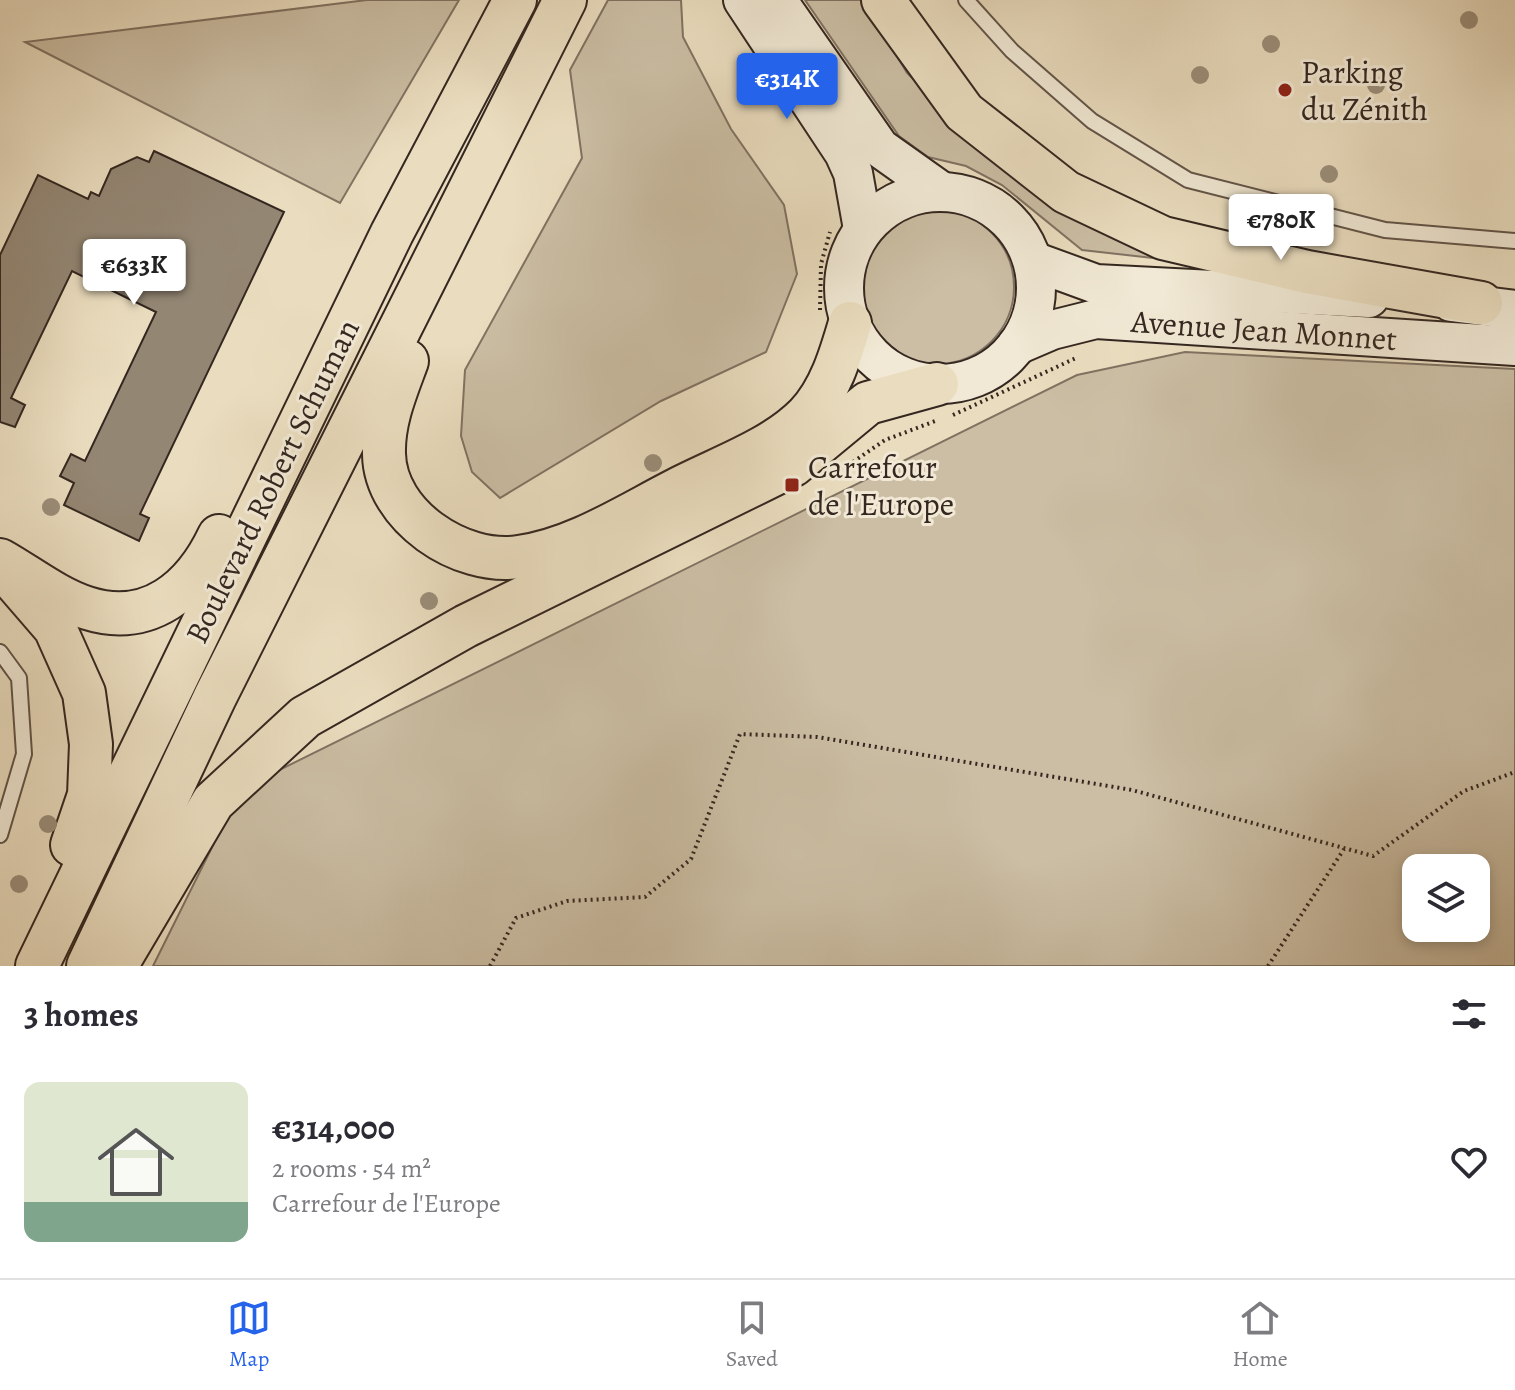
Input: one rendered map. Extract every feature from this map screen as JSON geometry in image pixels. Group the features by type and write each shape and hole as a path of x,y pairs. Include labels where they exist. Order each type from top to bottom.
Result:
{"main road":[{"name":"Boulevard Robert Schuman","path":"37,966 392,233 515,0"},
{"name":"Boulevard Robert Schuman","path":"88,966 215,697 565,0"},
{"path":"743,0 844,153 853,173 863,229"},
{"path":"777,0 861,126 880,148 942,192"},
{"path":"883,0 964,112 1066,192 1163,238 1307,272 1498,306"},
{"path":"116,966 213,802 305,717 466,626 793,465 868,403 937,384 960,382 1002,362 1017,345 1031,319 1036,290 1033,261 1019,233 999,211 972,197 942,192 920,194 898,201 863,229 851,250 844,274 844,299 850,323 864,347 885,366 910,379 937,384"},
{"path":"458,209 387,420 384,457 395,495 427,531 475,555 517,558 563,546 769,444 807,415 833,374 850,323"},
{"path":"0,562 87,608 131,613 167,600 188,585 204,567 280,409 392,233"},
{"name":"Avenue Jean Monnet","path":"1033,261 1096,284 1498,306"},
{"name":"Avenue Jean Monnet","path":"1017,345 1052,330 1096,319 1515,346"},
{"path":"0,562 55,628 84,693 91,744 89,795 30,966"}],"lane":[{"path":"966,0 1012,51 1092,121 1188,180 1385,230 1515,241"},
{"path":"0,652 19,678 24,754 0,835"}],"path":[{"path":"850,463 885,440 966,410 1088,353"},
{"path":"490,966 516,918 567,901 645,897 691,859 740,734 817,737 1132,790 1373,856 1464,791 1515,772"},
{"path":"1268,966 1344,849"}],"shaded area":[{"path":"367,0 459,0 340,203 25,42"},
{"path":"608,0 681,0 683,37 731,129 784,205 797,274 766,352 661,401 500,498 472,472 461,436 465,370 582,158 570,70"},
{"path":"805,0 863,0 907,73 974,139 1215,265 1082,250 1002,185 966,166 928,157 899,136"},
{"path":"937,210 966,216 991,233 1008,258 1014,287 1008,316 991,341 966,358 937,364 908,358 883,341 866,316 860,287 866,258 883,233 908,216"},
{"path":"1185,352 1515,369 1515,966 153,966 241,789 1077,375"}],"building":[{"path":"154,151 284,212 140,514 149,518 139,541 64,505 74,483 60,476 71,454 85,461 156,312 72,271 11,398 25,405 15,427 0,422 0,255 38,175 88,199 91,192 99,196 111,169 137,157 149,162"}],"place":[{"name":"Parking du Zénith","path":"1285,90"},
{"name":"Carrefour de l'Europe","path":"792,485"}]}
